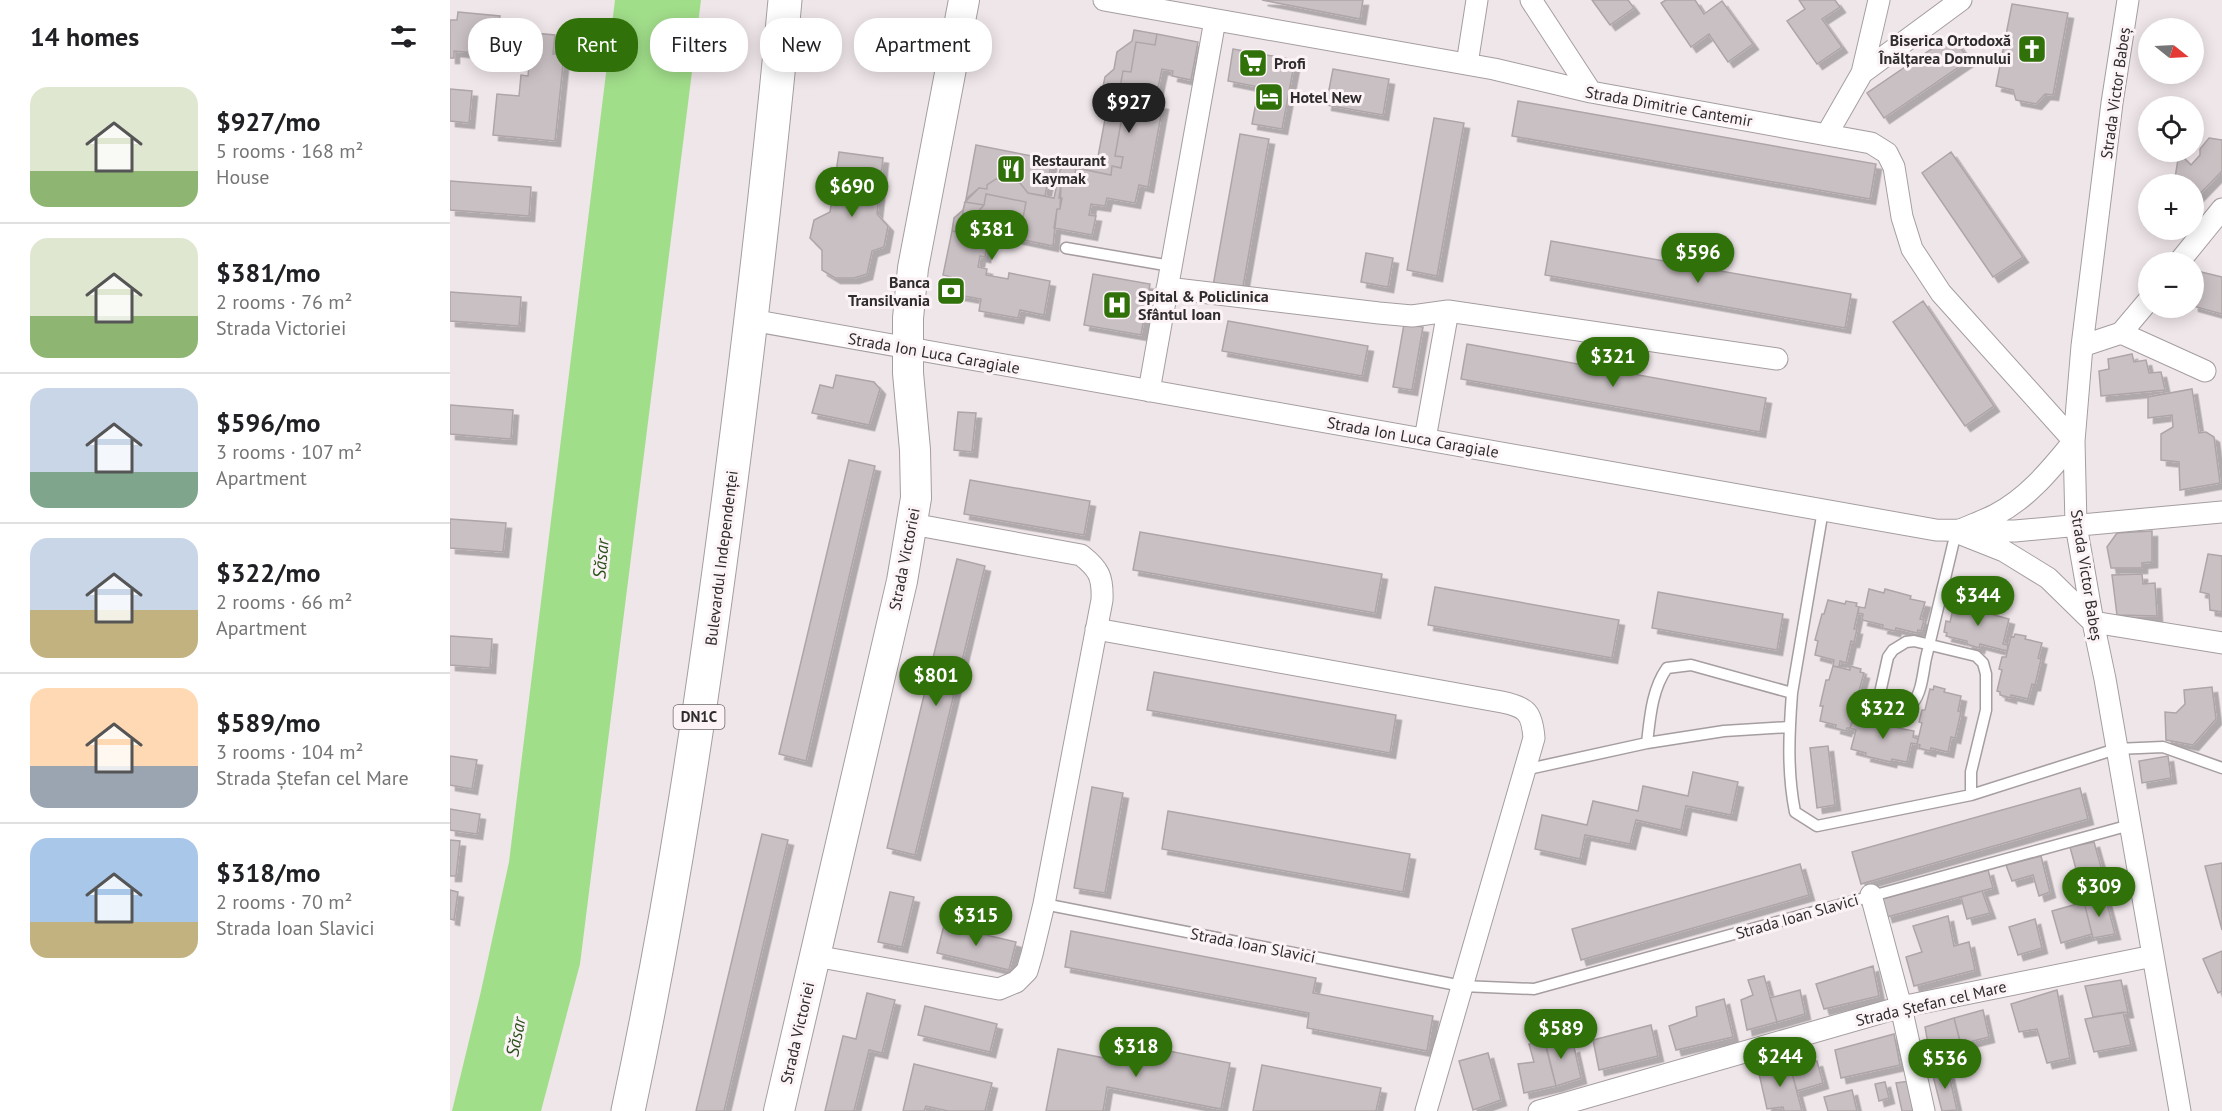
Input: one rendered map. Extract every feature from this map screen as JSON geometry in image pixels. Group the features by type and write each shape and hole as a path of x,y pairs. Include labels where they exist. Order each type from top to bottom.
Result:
{"main road":[{"name":"Bulevardul Independenței","path":"628,1111 669,904 709,647 770,161 785,0"}],"street":[{"name":"Strada Victoriei","path":"779,1111 899,592 912,524 916,498 908,318 913,268 964,0"},
{"name":"Strada Dimitrie Cantemir","path":"1104,0 1131,2 1215,20 1467,64 1592,92 1871,143 1887,153 1894,167 1902,218 1912,249 1935,284 2074,441"},
{"path":"1467,64 1477,0"},
{"path":"1531,0 1592,92"},
{"path":"1827,134 1862,73 1879,0"},
{"path":"1862,73 1961,0"},
{"name":"Strada Victor Babeș","path":"2128,0 2112,103 2082,346 2074,441 2076,525 2180,1111"},
{"path":"1149,390 1215,20"},
{"path":"2187,252 2222,209"},
{"path":"1167,288 1412,316 1448,311 1778,359"},
{"path":"1425,439 1448,311"},
{"path":"2082,346 2121,333 2138,313"},
{"name":"Strada Ion Luca Caragiale","path":"751,320 1956,532 2015,531 2222,512"},
{"path":"2121,333 2205,371"},
{"path":"1956,532 1996,514 2023,496 2046,476 2074,441"},
{"path":"815,956 999,989 1016,982 1027,970 1044,904 1102,600 1103,584 1095,566 1081,555 912,524"},
{"path":"1956,532 2004,551 2048,578 2092,622 2222,643"},
{"path":"1096,629 1519,705 1528,713 1533,722 1534,738 1426,1111"},
{"path":"1870,895 1901,1007 1924,1111"},
{"name":"Strada Ștefan cel Mare","path":"1539,1111 1901,1007 2152,956"}],"lane":[{"path":"1066,248 1171,266"},
{"path":"1823,510 1792,693 1789,727 1791,790 1795,812 1816,826 1971,795 2116,749 2163,747 2222,768"},
{"path":"1956,532 1929,644 1915,701 1901,710 1888,707 1881,698 1880,688 1888,657 1893,650 1906,642 1914,641 1929,644 1976,656 1983,663 1986,674 1986,710 1971,772 1971,795"},
{"path":"1647,743 1652,705 1659,678 1667,668 1679,664 1691,665 1792,693"},
{"path":"1524,770 1647,743 1724,731 1789,727"},
{"name":"Strada Ioan Slavici","path":"1044,904 1462,986 1534,989 2130,825"}],"water":[{"name":"Săsar","path":"615,0 701,0 699,18 650,18 650,72 692,72 580,964 541,1111 452,1111 509,862 606,72 638,72 638,18 613,18"}],"building":[{"path":"1262,0 1363,0 1360,19"},
{"path":"1592,0 1628,0 1634,8 1610,25"},
{"path":"1666,0 1695,0 1704,14 1722,1 1753,44 1728,62 1709,34 1691,47 1661,3"},
{"path":"1799,0 1835,0 1840,7 1822,19 1842,47 1817,64 1787,21 1805,9"},
{"name":"Biserica Ortodoxă Înălțarea Domnului","path":"2012,4 2068,13 2053,95 2045,94 2036,104 2016,100 2013,90 1996,86"},
{"path":"458,12 500,16 500,18 468,18 468,52 454,51 454,58 450,58 450,20 457,20"},
{"path":"1134,30 1157,34 1155,45 1136,42 1131,72 1123,71 1115,115 1122,117 1115,156 1123,157 1121,168 1112,166 1111,175 1076,168 1073,187 1061,185 1059,198 1062,198 1060,209 1057,209 1053,246 1019,239 1026,202 986,194 984,205 965,202 979,188 987,189 987,185 996,179 1020,183 1028,193 1054,198 1060,170 1075,158 1097,162 1106,114 1099,106 1105,77 1114,69 1117,52 1132,41"},
{"path":"543,34 555,35 553,54 555,54 555,72 562,72 555,141 493,135 497,94 519,96 521,75 528,76 528,72 543,72"},
{"path":"1157,34 1198,42 1191,80 1172,76 1173,71 1162,69 1156,97 1152,96 1151,102 1163,104 1148,187 1139,185 1135,203 1107,198 1105,206 1091,204 1089,215 1096,216 1092,235 1054,228 1057,209 1060,209 1061,185 1073,187 1076,168 1111,175 1112,166 1121,168 1123,157 1115,156 1122,117 1115,115 1123,71 1131,72 1136,42 1155,45"},
{"path":"1952,35 1969,60 1884,118 1867,93"},
{"path":"1233,49 1295,60 1282,129 1252,124 1259,87 1228,81"},
{"path":"1333,69 1389,79 1383,115 1326,105"},
{"path":"450,89 472,91 469,123 450,121"},
{"path":"1518,101 1876,164 1870,199 1512,136"},
{"path":"1434,118 1464,123 1437,276 1407,270"},
{"path":"1240,134 1269,139 1242,292 1213,286"},
{"path":"2209,138 2222,140 2222,171 2204,190 2204,174 2176,174 2178,162 2188,162 2191,165 2194,162 2204,162 2204,144"},
{"name":"Restaurant Kaymak","path":"976,145 1052,160 1045,196 1028,193 1020,183 996,179 987,185 987,189 979,188 966,199"},
{"path":"839,152 883,158 877,214 888,226 884,247 872,251 867,274 854,278 835,278 822,270 822,250 810,238 814,220 830,212"},
{"path":"1951,152 2023,257 1993,277 1922,173"},
{"path":"450,181 531,187 529,216 450,210"},
{"path":"986,194 1026,202 1019,239 1001,236 1001,231 990,229 985,257 980,256 978,267 987,269 986,275 1008,279 1009,273 1050,281 1044,315 1020,310 1018,318 979,311 981,299 948,293 951,277 943,275 952,231 959,232 965,202 984,205"},
{"path":"965,202 984,205 959,232 952,231 954,218 963,210"},
{"path":"1551,241 1851,294 1845,328 1545,275"},
{"path":"1366,253 1393,258 1388,287 1361,282"},
{"path":"2204,273 2222,277 2222,314 2204,309"},
{"name":"Spital & Policlinica Sfântul Ioan","path":"1093,274 1150,284 1141,335 1084,325"},
{"path":"450,292 521,297 519,326 450,321"},
{"path":"1923,301 1994,406 1965,426 1893,322"},
{"path":"1228,321 1368,346 1362,376 1222,351"},
{"path":"1404,324 1423,327 1412,390 1393,387"},
{"path":"1467,344 1766,398 1760,432 1461,379"},
{"path":"2132,354 2134,362 2146,360 2149,373 2161,372 2165,390 2101,396 2099,371 2109,369 2108,359"},
{"path":"836,375 874,382 880,389 869,425 812,413 820,385 833,388"},
{"path":"2192,389 2199,433 2206,432 2214,437 2220,483 2180,490 2179,462 2161,460 2161,434 2173,427 2172,415 2148,418 2148,397"},
{"path":"450,405 513,410 511,439 450,434"},
{"path":"958,412 976,413 972,452 954,450"},
{"path":"849,460 875,466 806,761 779,754"},
{"path":"970,480 1090,501 1084,535 964,514"},
{"path":"450,519 506,523 503,552 450,548"},
{"path":"2152,531 2152,562 2142,563 2142,568 2111,568 2107,547 2117,533"},
{"path":"1140,532 1382,574 1375,613 1133,570"},
{"path":"2208,554 2222,556 2222,612 2210,610 2209,594 2200,592"},
{"path":"957,559 985,566 915,855 887,848"},
{"path":"2142,574 2143,584 2155,583 2157,616 2117,615 2112,575"},
{"path":"1435,587 1619,620 1612,658 1428,625"},
{"path":"1869,589 1884,593 1885,589 1925,602 1920,619 1924,620 1921,631 1918,630 1917,633 1896,628 1895,631 1882,628 1883,625 1862,620 1863,614 1858,613 1859,607 1865,608"},
{"path":"1658,592 1783,614 1777,650 1652,628"},
{"path":"1828,600 1845,604 1846,601 1857,603 1856,606 1859,607 1854,629 1857,629 1854,642 1851,641 1846,663 1840,661 1839,667 1833,666 1834,660 1815,655 1818,641 1815,640"},
{"path":"1954,605 1995,612 1994,615 2009,619 2003,644 2008,645 2007,651 1980,644 1979,648 1967,644 1967,641 1946,636 1947,633 1944,632 1946,621 1950,622"},
{"path":"2015,634 2042,643 2035,685 2032,684 2028,699 2011,695 2011,698 2000,695 1997,691 2002,670 1999,669 2002,657 2006,657 2011,636 2014,637"},
{"path":"450,636 492,639 490,668 450,665"},
{"path":"1833,666 1850,670 1850,666 1861,669 1860,672 1864,673 1858,694 1862,695 1859,708 1856,707 1850,728 1846,731 1835,728 1836,725 1820,721 1823,706 1820,706 1826,680 1829,680"},
{"path":"1154,672 1396,715 1390,753 1147,710"},
{"path":"1934,686 1945,689 1944,692 1961,696 1958,711 1961,712 1955,738 1951,737 1948,752 1931,748 1930,751 1919,748 1920,745 1917,744 1922,723 1919,722 1922,710 1925,710 1930,689 1933,690"},
{"path":"2212,687 2216,719 2193,745 2166,740 2165,712 2176,713 2185,704 2184,690"},
{"path":"1859,718 1880,723 1881,720 1894,723 1893,727 1914,731 1913,737 1918,739 1917,744 1911,743 1907,762 1892,759 1891,762 1865,756 1866,753 1851,749 1856,730 1850,728 1852,723 1857,724"},
{"path":"1828,746 1835,805 1817,808 1810,748"},
{"path":"450,756 477,760 472,789 450,785"},
{"path":"2168,756 2171,778 2142,783 2139,761"},
{"path":"1693,772 1738,782 1731,815 1686,806 1681,830 1636,820 1630,844 1585,835 1580,859 1535,849 1542,815 1587,825 1593,801 1638,811 1643,786 1688,796"},
{"path":"1092,787 1123,793 1105,893 1074,888"},
{"path":"2080,788 2088,819 1861,884 1852,852"},
{"path":"450,809 480,814 477,834 450,830"},
{"path":"1168,811 1410,854 1403,892 1162,849"},
{"path":"762,834 788,840 724,1111 696,1111"},
{"path":"450,840 460,841 456,876 450,876"},
{"path":"2094,842 2103,874 2079,880 2070,847"},
{"path":"2041,856 2050,892 2039,896 2033,875 2012,881 2006,865"},
{"path":"2222,863 2222,930 2205,866"},
{"path":"1800,864 1809,895 1581,960 1572,929"},
{"path":"1988,870 1993,888 1887,917 1882,899"},
{"path":"450,890 458,892 454,920 450,919"},
{"path":"1982,891 1990,913 1967,919 1961,897"},
{"path":"890,892 914,897 902,947 878,942"},
{"path":"2105,896 2115,934 2093,938 2084,902"},
{"path":"2084,902 2092,934 2061,943 2052,911"},
{"path":"1948,916 1954,946 1969,942 1975,970 1914,986 1906,957 1922,952 1913,926"},
{"path":"2035,919 2042,948 2018,955 2009,927"},
{"path":"944,925 1016,942 1009,970 937,953"},
{"path":"1071,931 1316,978 1313,993 1433,1016 1427,1051 1307,1028 1309,1013 1065,967"},
{"path":"2222,951 2222,991 2218,993 2203,959"},
{"path":"1873,966 1879,996 1824,1009 1816,984"},
{"path":"1764,976 1777,1022 1747,1030 1741,1000 1753,995 1748,980"},
{"path":"2121,980 2128,1012 2093,1017 2085,986"},
{"path":"1800,990 1805,1014 1777,1022 1770,998"},
{"path":"2057,990 2070,1058 2047,1063 2037,1029 2019,1032 2011,1004"},
{"path":"867,993 895,1000 882,1053 869,1050 854,1111 825,1111 843,1036 856,1039"},
{"path":"1724,999 1733,1037 1676,1050 1669,1026 1697,1016 1696,1007"},
{"path":"925,1006 997,1024 990,1052 918,1035"},
{"path":"1983,1010 1989,1037 1961,1044 1954,1018"},
{"path":"2123,1012 2131,1045 2094,1052 2085,1019"},
{"path":"1954,1018 1965,1062 1947,1066 1944,1050 1929,1050 1925,1027"},
{"path":"1651,1025 1658,1056 1599,1070 1593,1040"},
{"path":"1554,1029 1561,1051 1574,1047 1581,1078 1556,1086 1542,1032"},
{"path":"1894,1034 1900,1065 1841,1078 1835,1050"},
{"path":"1545,1041 1556,1086 1524,1093 1518,1064 1534,1062 1529,1044"},
{"path":"1123,1042 1230,1063 1221,1109 1107,1087 1103,1111 1046,1111 1058,1049 1120,1061"},
{"path":"1488,1053 1501,1100 1473,1110 1459,1061"},
{"path":"1817,1061 1823,1083 1797,1091 1790,1066"},
{"path":"1789,1062 1802,1111 1784,1111 1783,1107 1767,1109 1758,1069"},
{"path":"914,1064 992,1083 985,1111 948,1111 926,1106 924,1111 903,1111"},
{"path":"1262,1065 1381,1088 1376,1111 1253,1111"},
{"path":"1948,1070 1957,1110 1942,1111 1932,1072"},
{"path":"1910,1081 1916,1111 1902,1111 1896,1083"},
{"path":"1885,1082 1889,1098 1879,1101 1875,1084"},
{"path":"1852,1090 1857,1111 1828,1111 1824,1097"}],"place":[{"name":"Biserica Ortodoxă Înălțarea Domnului","path":"2032,49"},
{"name":"Profi","path":"1253,63"},
{"name":"Hotel New","path":"1269,97"},
{"name":"Restaurant Kaymak","path":"1011,169"},
{"name":"Banca Transilvania","path":"951,291"},
{"name":"Spital & Policlinica Sfântul Ioan","path":"1117,305"}]}
